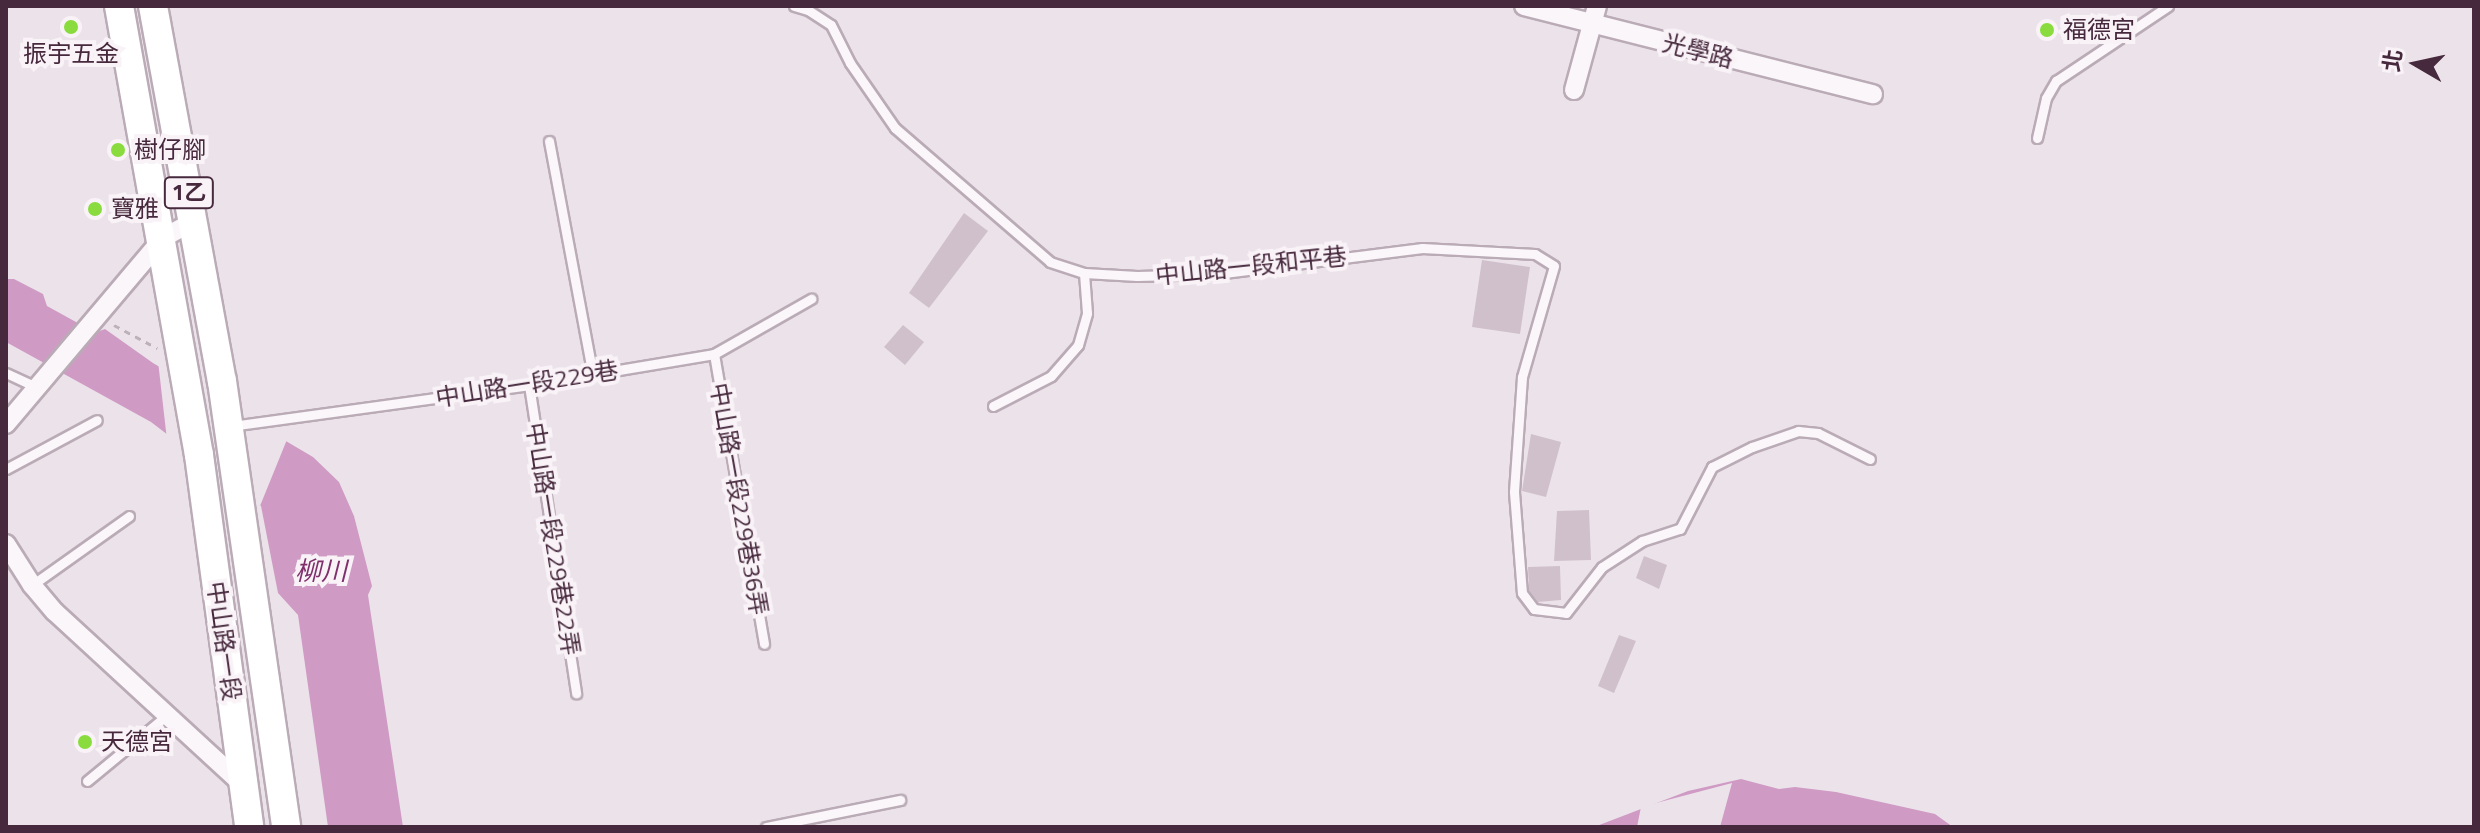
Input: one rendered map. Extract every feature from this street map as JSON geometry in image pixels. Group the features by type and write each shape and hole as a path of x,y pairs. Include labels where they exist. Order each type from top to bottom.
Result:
{"main road":[{"name":"1乙","path":"119,6 163,238 182,361"},
{"name":"1乙","path":"153,6 195,220 229,426"},
{"name":"中山路一段","path":"182,361 199,455 249,827"},
{"name":"中山路一段","path":"229,426 286,827"}],"street":[{"name":"光學路","path":"1524,6 1873,94"},
{"path":"1574,90 1597,6"},
{"path":"6,424 163,238 195,220"},
{"path":"6,544 32,585 55,612 243,785"}],"lane":[{"name":"中山路一段和平巷","path":"794,6 808,10 831,25 850,63 895,128 1050,262 1084,273 1137,276 1216,274 1422,248 1535,254 1554,266 1522,377 1514,492 1522,593 1534,609 1566,613 1602,567 1642,541 1680,529 1712,467 1752,447 1798,431 1818,433 1870,459"},
{"path":"2037,138 2046,98 2056,81 2168,6"},
{"path":"549,141 593,375"},
{"path":"993,406 1051,376 1078,345 1087,313 1084,273"},
{"name":"中山路一段229巷","path":"229,426 529,385 714,354 811,299"},
{"name":"中山路一段229巷36弄","path":"714,354 764,644"},
{"path":"6,373 36,387"},
{"name":"中山路一段229巷22弄","path":"529,385 576,693"},
{"path":"6,469 97,420"},
{"path":"32,585 129,516"},
{"path":"87,781 167,715"},
{"path":"766,827 900,800"}],"path":[{"path":"94,321 182,361"}],"water":[{"name":"柳川","path":"6,279 14,279 43,294 47,306 76,322 97,332 105,329 153,363 313,457 339,482 354,516 372,586 368,595 403,827 328,827 298,615 278,593 261,506 151,422 6,342"},
{"path":"1741,779 1779,789 1795,787 1836,792 1935,814 1953,827 1594,827 1688,791"}],"pier":[{"path":"158,361 288,437 260,506 167,440"},
{"path":"1732,783 1720,827 1637,827 1641,807"}],"building":[{"path":"964,213 988,231 929,308 909,293"},
{"path":"1482,260 1530,267 1520,334 1472,327"},
{"path":"903,325 924,342 905,365 884,347"},
{"path":"1531,434 1561,442 1546,497 1522,491"},
{"path":"1589,510 1591,560 1554,561 1557,511"},
{"path":"1644,556 1667,565 1659,589 1636,578"},
{"path":"1560,566 1561,600 1538,602 1529,590 1528,567"},
{"path":"1619,635 1636,641 1614,693 1598,686"}],"place":[{"name":"振宇五金","path":"71,27"},
{"name":"福德宮","path":"2047,30"},
{"name":"樹仔腳","path":"118,150"},
{"name":"寶雅","path":"95,209"},
{"name":"天德宮","path":"85,742"}]}
